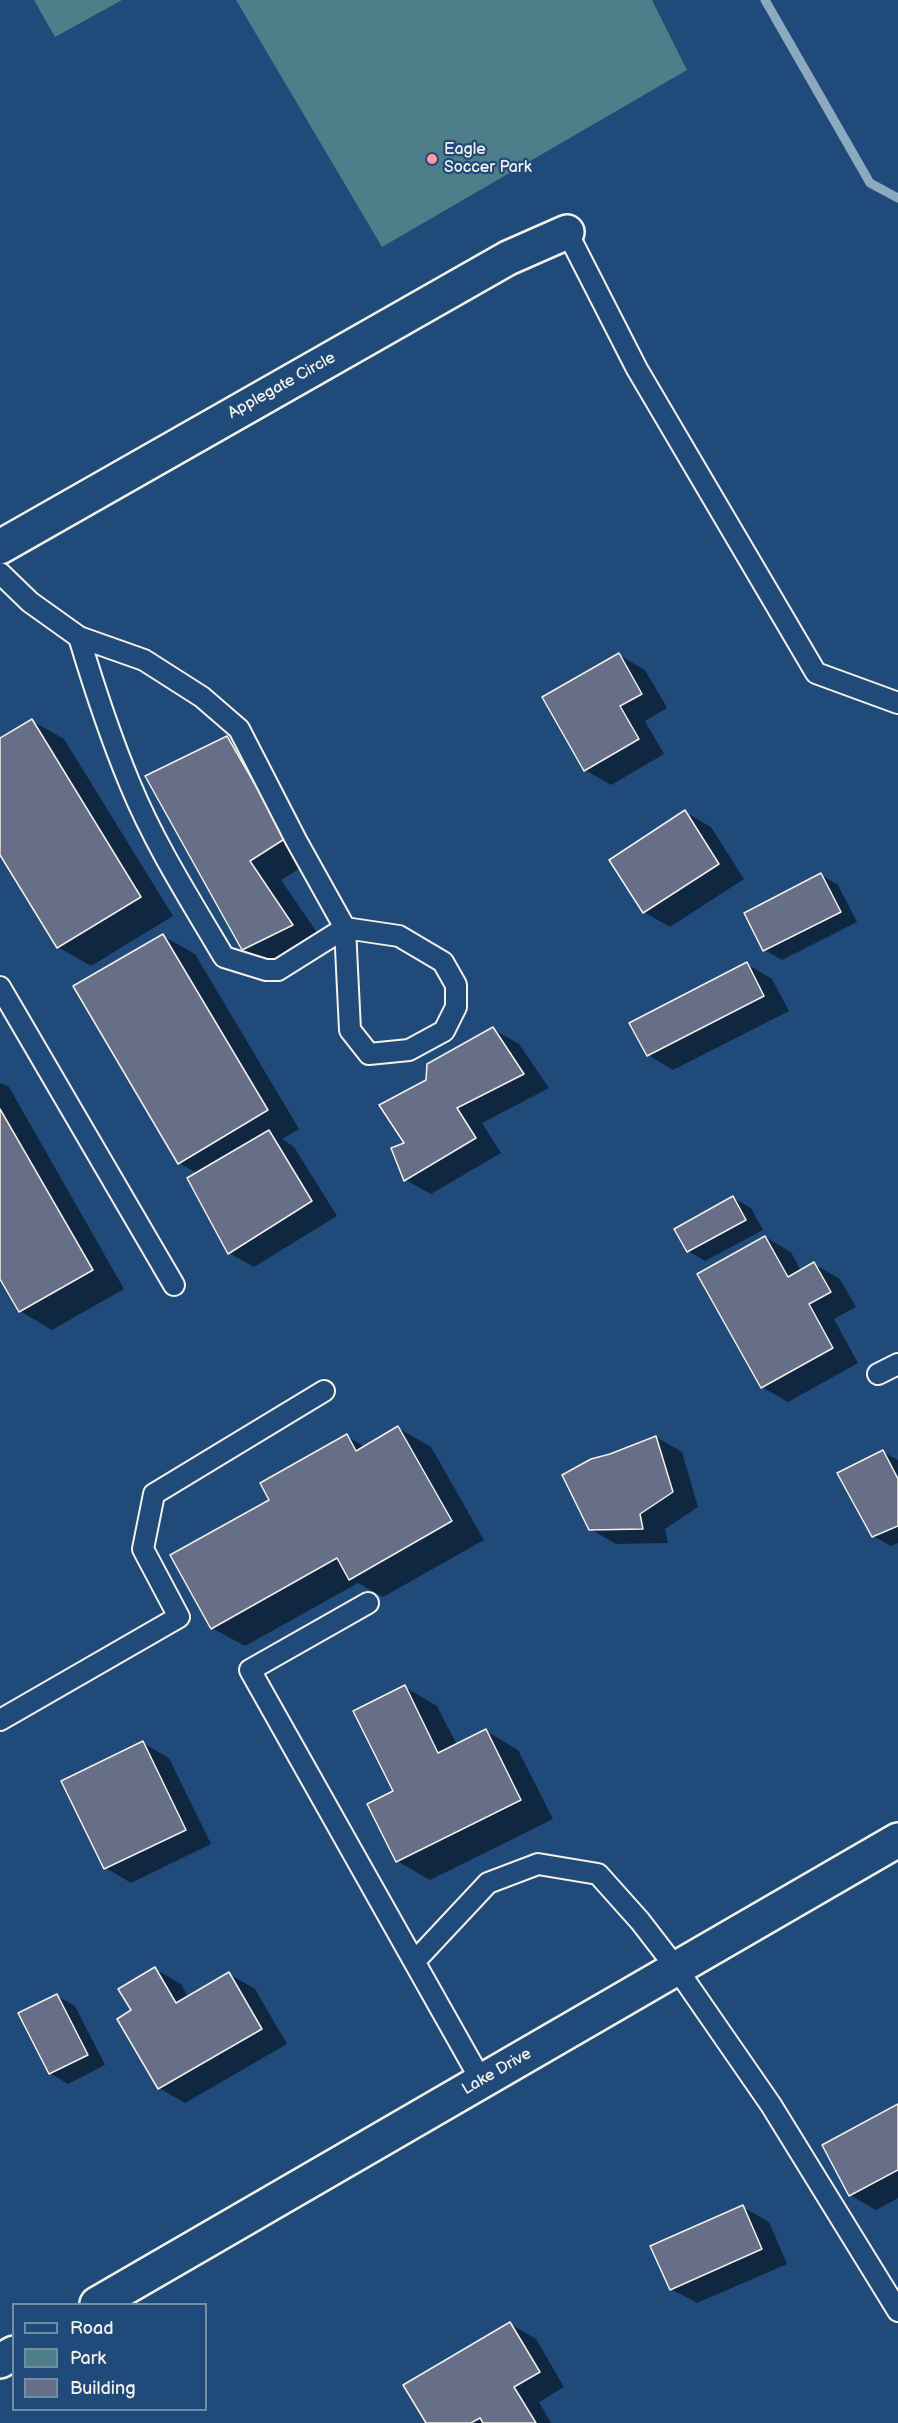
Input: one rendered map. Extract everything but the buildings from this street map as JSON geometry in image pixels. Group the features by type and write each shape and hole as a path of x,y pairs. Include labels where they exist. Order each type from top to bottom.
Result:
{"street":[{"name":"Applegate Circle","path":"0,547 508,258 567,232"},
{"name":"Lake Drive","path":"99,2303 898,1840"}],"lane":[{"path":"567,232 637,369 816,673 898,703"},
{"path":"0,573 30,602 79,637 144,660 202,696 239,729 296,840 345,928 350,1030 369,1054 409,1050 444,1031 456,1007 456,985 443,962 399,936 345,928 278,970 266,970 224,957 176,876 131,786 99,701 79,637"},
{"path":"0,987 174,1285"},
{"path":"878,1374 898,1364"},
{"path":"0,1720 179,1617 144,1549 154,1494 324,1391"},
{"path":"368,1603 250,1670 482,2082"},
{"path":"415,1961 488,1883 538,1864 598,1874 640,1921 677,1969 771,2105 898,2311"}],"green space":[{"path":"34,0 122,0 55,37"},
{"name":"Eagle Soccer Park","path":"236,0 652,0 687,70 382,247"}],"waterway":[{"path":"765,0 870,183 898,198"}],"place":[{"name":"Eagle Soccer Park","path":"432,159"}]}
